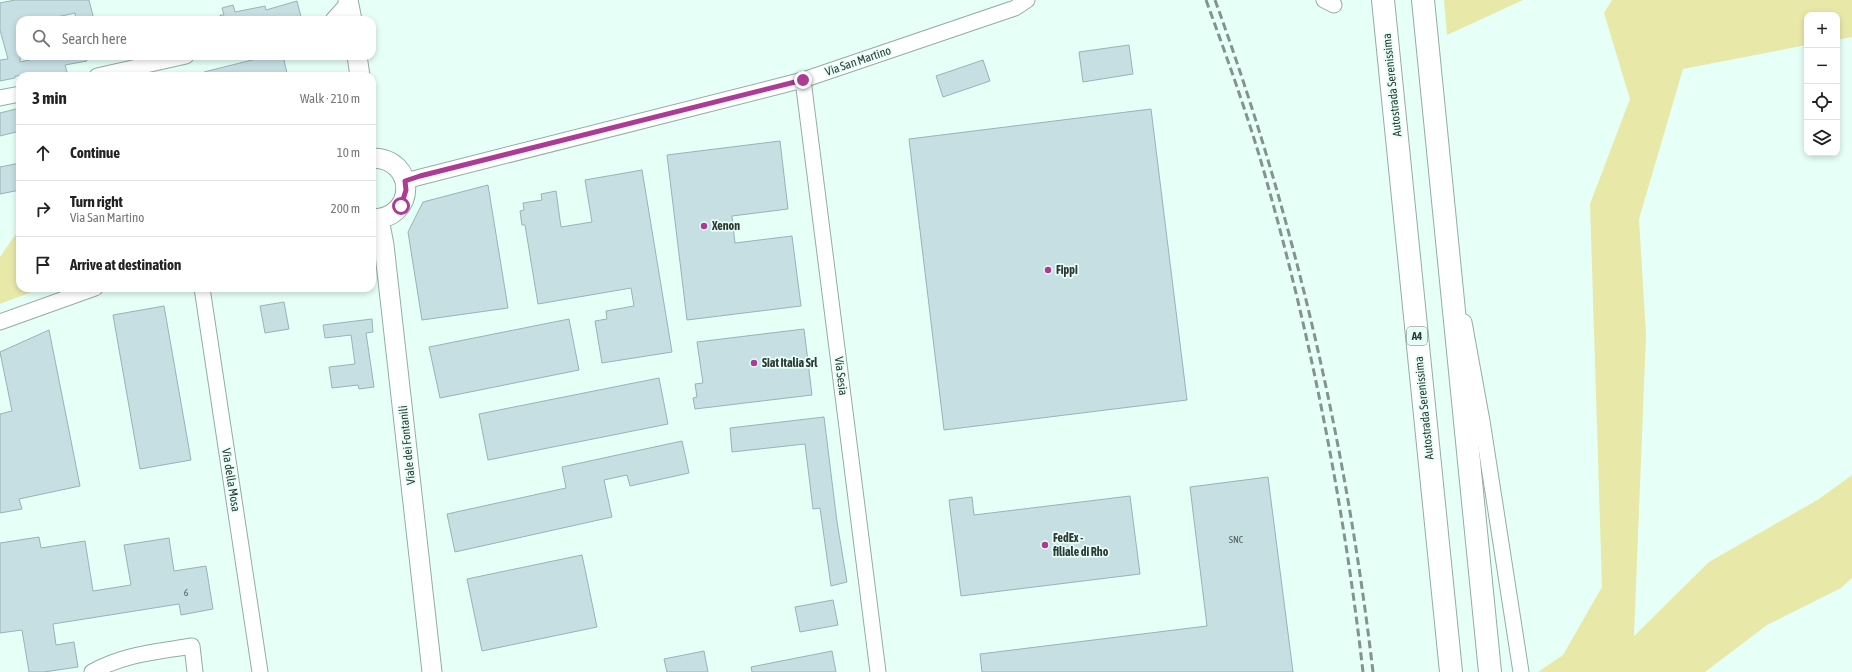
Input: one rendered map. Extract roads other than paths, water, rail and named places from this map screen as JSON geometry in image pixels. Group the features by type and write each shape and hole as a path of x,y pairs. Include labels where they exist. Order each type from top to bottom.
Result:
{"highway":[{"name":"Autostrada Serenissima","path":"1383,0 1451,672"},
{"path":"1423,0 1490,672"}],"main road":[{"path":"358,60 359,72"},
{"path":"376,158 381,158 390,162 402,173 406,190 401,206 387,217 376,219"},
{"name":"Viale dei Fontanili","path":"376,222 384,245 432,672"}],"street":[{"name":"Via San Martino","path":"405,181 803,80 1015,8 1027,0"},
{"path":"338,16 350,7"},
{"path":"116,72 168,60"},
{"name":"Via Sesia","path":"803,80 878,672"},
{"path":"0,98 16,95"},
{"path":"1444,208 1482,421 1522,672"},
{"path":"0,322 84,292"},
{"name":"Via della Mosa","path":"203,292 260,672"},
{"path":"92,672 108,663 131,655 192,646 195,672"}],"railway":[{"path":"1206,0 1260,158 1278,221 1309,349 1335,477 1355,607 1363,672"},
{"path":"1215,0 1269,164 1293,247 1314,331 1348,500 1362,586 1373,672"}],"place":[{"name":"Xenon","path":"704,226"},
{"name":"Fippi","path":"1048,270"},
{"name":"Siat Italia Srl","path":"754,363"},
{"name":"FedEx - filiale di Rho","path":"1045,545"}]}
